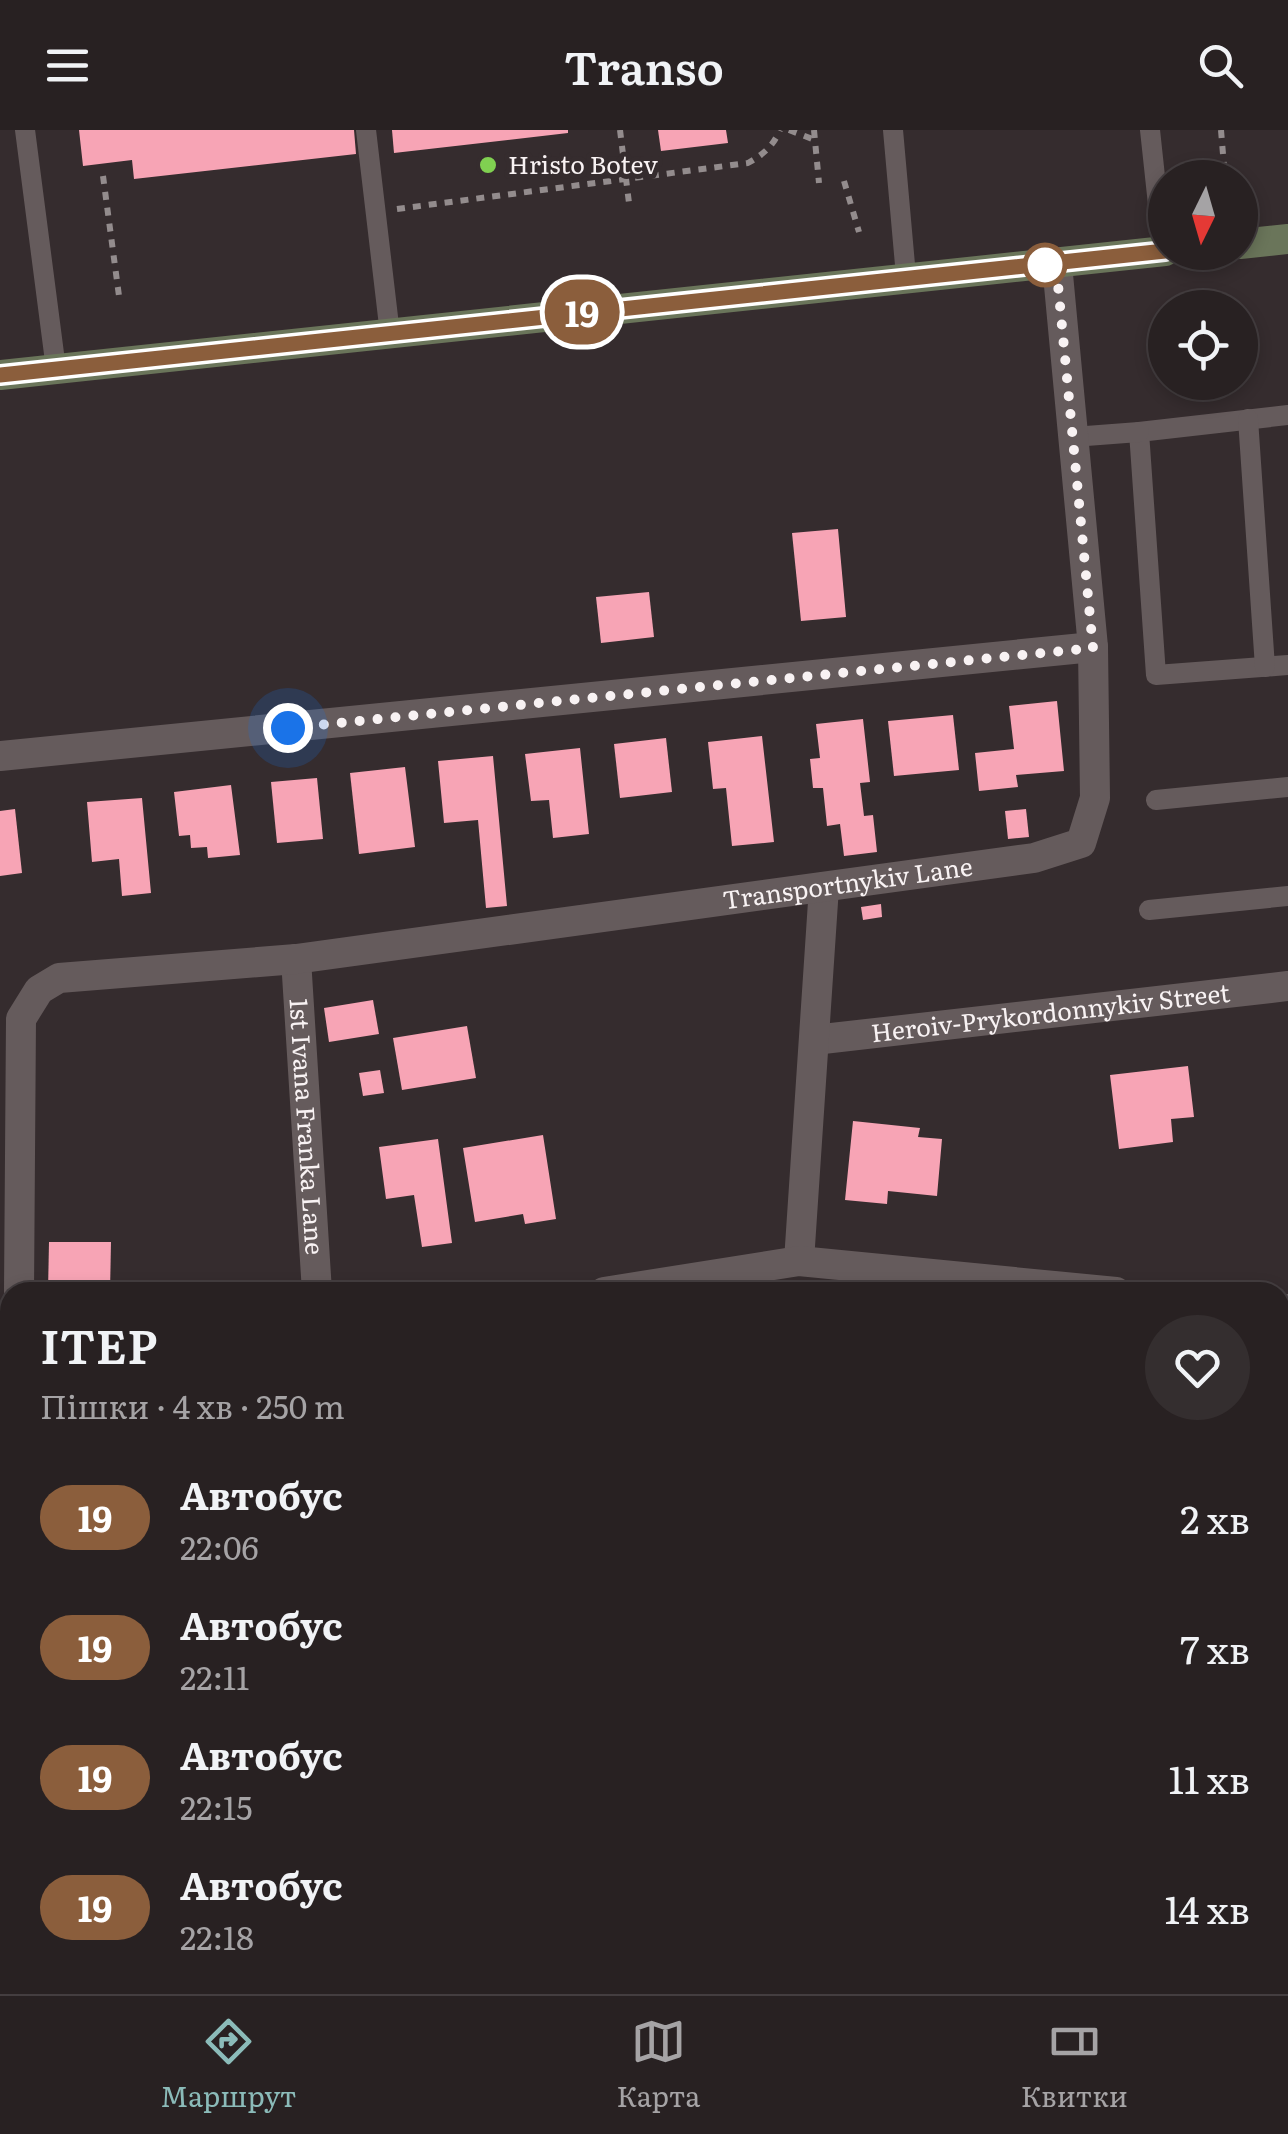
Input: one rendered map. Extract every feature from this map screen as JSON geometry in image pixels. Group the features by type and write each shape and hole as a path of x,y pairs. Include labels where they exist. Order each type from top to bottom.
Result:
{"main road":[{"path":"1258,242 1288,240"},
{"path":"0,375 1148,253"}],"street":[{"name":"Transportnykiv Lane","path":"18,1282 21,1019 39,990 59,978 296,959 1034,858 1081,843 1095,798 1093,648 1056,264"},
{"path":"0,756 1093,648"},
{"path":"800,1261 824,887"},
{"name":"1st Ivana Franka Lane","path":"296,959 317,1282"},
{"name":"Heroiv-Prykordonnykiv Street","path":"814,1040 1288,986"},
{"path":"667,1282 800,1261 1014,1282"}],"lane":[{"path":"24,130 56,369"},
{"path":"366,130 390,334"},
{"path":"893,130 906,276"},
{"path":"1150,130 1153,160"},
{"path":"1073,437 1288,415"},
{"path":"1248,419 1265,668"},
{"path":"1139,432 1156,675 1288,665"},
{"path":"1156,800 1288,787"},
{"path":"1148,910 1288,896"}],"path":[{"path":"620,130 629,203"},
{"path":"376,212 748,163 764,154 780,130"},
{"path":"789,130 815,140"},
{"path":"814,130 819,183"},
{"path":"1221,130 1224,160"},
{"path":"103,176 118,296"},
{"path":"844,181 859,232"}],"building":[{"path":"79,130 354,130 356,154 134,179 132,160 83,166"},
{"path":"392,130 568,130 568,133 394,153"},
{"path":"658,130 726,130 728,143 661,151"},
{"path":"838,529 846,617 801,621 792,533"},
{"path":"649,592 654,637 601,643 596,597"},
{"path":"1057,701 1064,771 1016,775 1018,787 979,791 975,753 1014,749 1009,706"},
{"path":"953,715 959,770 894,776 888,721"},
{"path":"863,719 870,782 860,783 864,816 873,815 877,852 844,856 840,824 827,826 823,788 813,788 810,759 820,758 816,724"},
{"path":"762,736 774,842 732,846 726,788 713,789 708,742"},
{"path":"666,738 672,792 620,798 614,744"},
{"path":"580,748 589,834 553,838 549,800 531,801 525,754"},
{"path":"493,756 507,906 486,908 478,820 444,823 438,761"},
{"path":"405,767 415,847 359,854 350,773"},
{"path":"317,778 323,839 277,843 271,782"},
{"path":"231,785 240,855 208,858 207,847 191,848 190,835 179,836 174,792"},
{"path":"142,798 151,893 122,896 119,859 92,862 87,802"},
{"path":"15,809 22,873 0,876 0,811"},
{"path":"1026,809 1029,837 1008,839 1005,811"},
{"path":"881,904 882,917 863,920 861,907"},
{"path":"373,1000 379,1034 329,1042 324,1008"},
{"path":"467,1026 476,1078 402,1090 393,1038"},
{"path":"1188,1066 1194,1117 1171,1119 1173,1142 1119,1149 1110,1075"},
{"path":"380,1070 384,1093 363,1096 359,1073"},
{"path":"853,1121 920,1128 918,1137 942,1139 937,1196 888,1191 887,1204 845,1200"},
{"path":"543,1135 556,1219 525,1224 523,1214 475,1222 463,1148"},
{"path":"438,1139 452,1243 422,1247 414,1195 386,1199 379,1147"},
{"path":"49,1242 111,1242 110,1282 48,1282"}],"bus line":[{"name":"19","path":"0,375 1148,253"}],"place":[{"name":"Hristo Botev","path":"488,165"}],"route":[{"path":"288,728 1093,648 1056,264 1045,265"}]}
